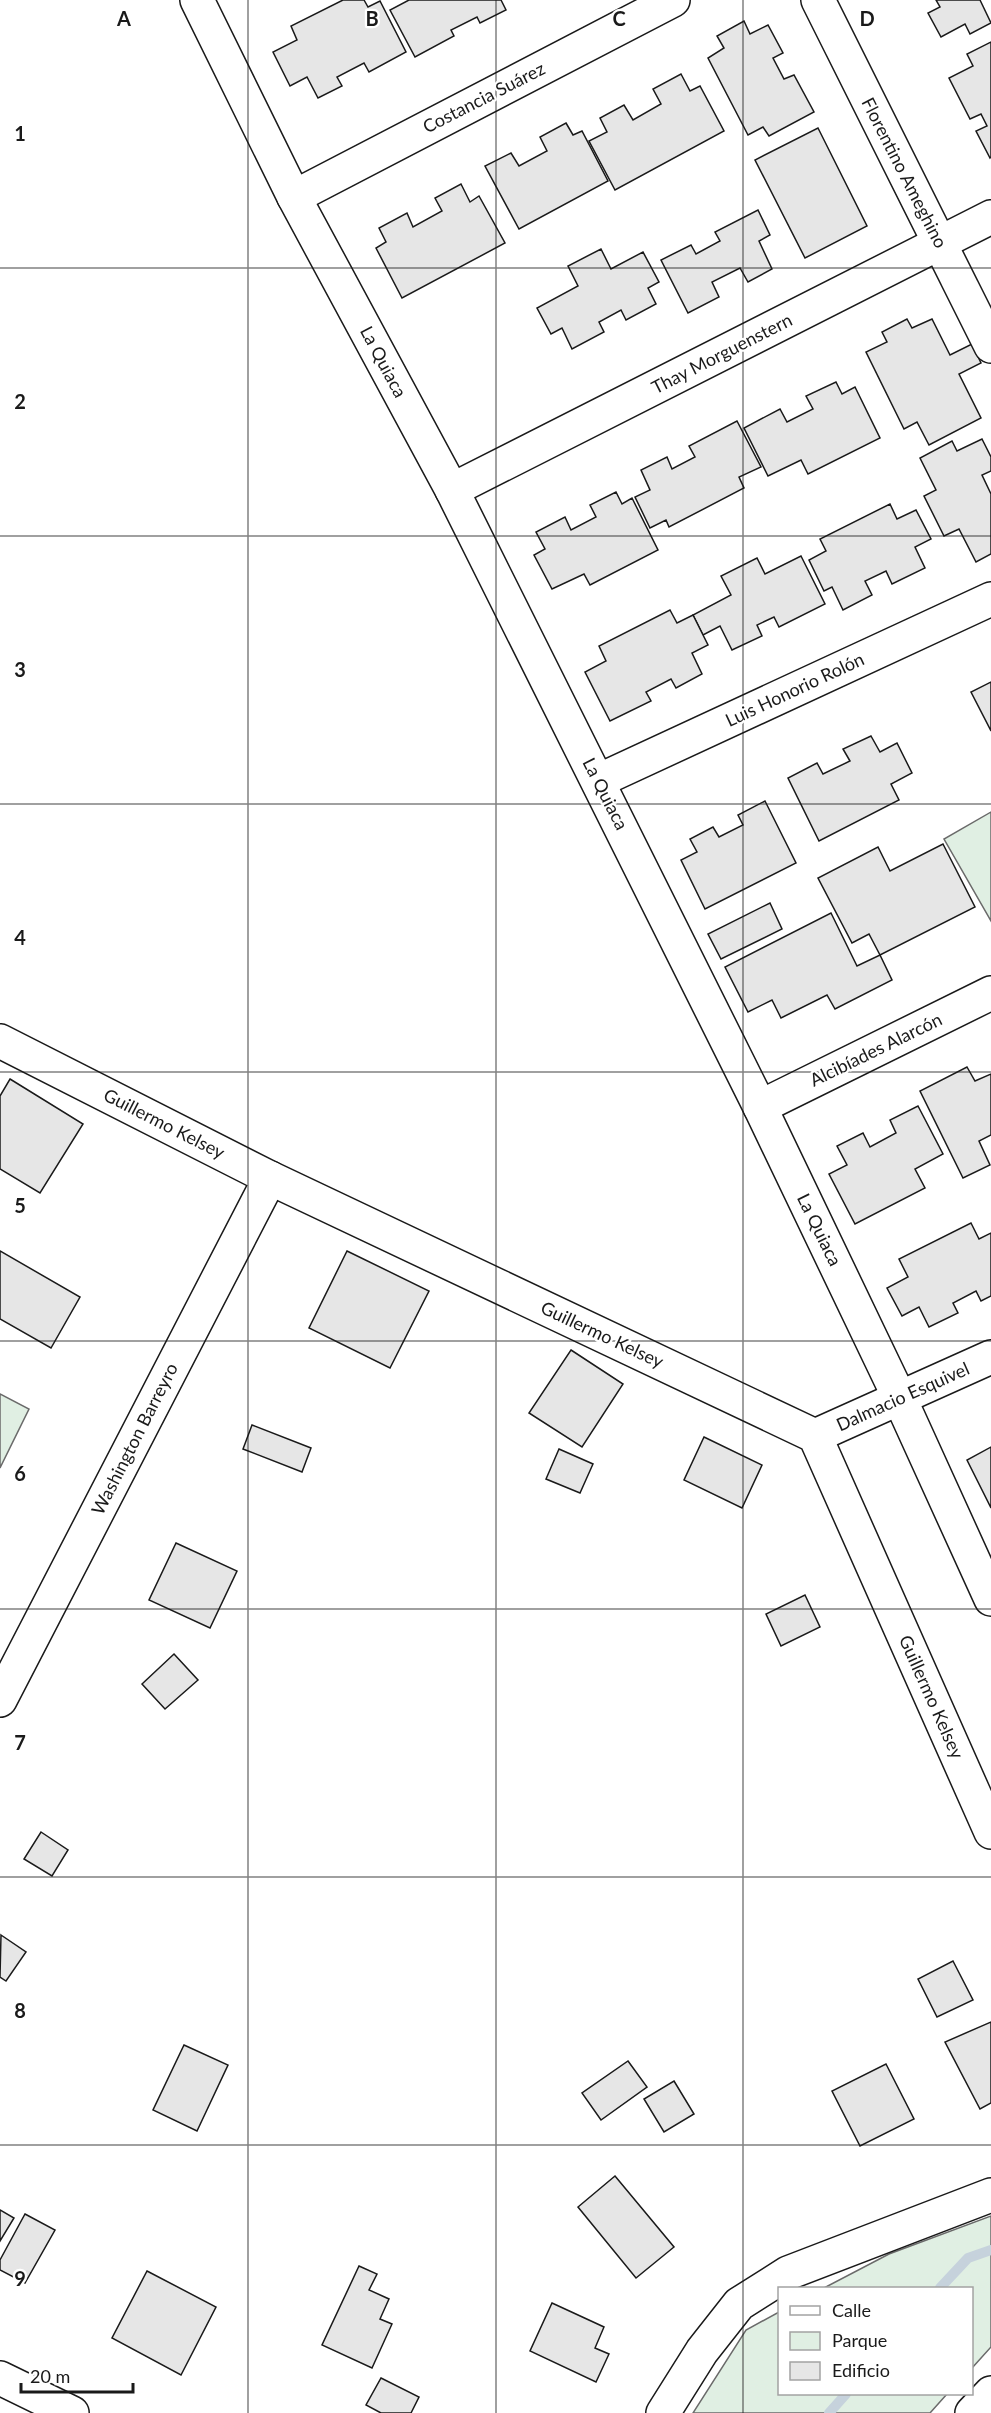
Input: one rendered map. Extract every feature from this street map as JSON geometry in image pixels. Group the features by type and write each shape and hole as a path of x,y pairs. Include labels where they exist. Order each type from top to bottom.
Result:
{"street":[{"name":"La Quiaca","path":"197,0 294,197 452,490 598,780 760,1107 900,1399 991,1599"},
{"name":"Costancia Suárez","path":"294,197 673,0"},
{"name":"Florentino Ameghino","path":"818,0 991,346"},
{"name":"Thay Morguenstern","path":"452,490 991,217"},
{"name":"Luis Honorio Rolón","path":"598,780 991,599"},
{"name":"Alcibíades Alarcón","path":"760,1107 991,993"},
{"name":"Guillermo Kelsey","path":"0,1041 270,1178 815,1436 991,1832"},
{"name":"Washington Barreyro","path":"0,1700 270,1178"},
{"name":"Dalmacio Esquivel","path":"815,1436 991,1357"},
{"path":"663,2413 702,2351 739,2304 788,2273 991,2195"},
{"path":"0,2378 72,2413"},
{"path":"972,2413 991,2393"}],"green space":[{"path":"991,812 991,921 944,839"},
{"path":"0,1394 29,1409 0,1468"},
{"path":"991,2216 991,2347 973,2367 973,2287 826,2287 889,2254"},
{"path":"778,2313 778,2395 946,2395 930,2413 693,2413 746,2330"}],"building":[{"path":"343,0 364,0 368,7 380,1 406,52 369,72 364,63 337,77 342,86 318,98 307,77 290,86 273,52 297,40 291,26"},
{"path":"409,0 501,0 506,10 480,23 477,17 451,30 454,36 415,57 390,10"},
{"path":"936,0 980,0 991,23 970,34 965,24 941,37 928,13 940,7"},
{"path":"744,21 750,34 768,25 783,53 773,58 784,79 794,75 814,112 769,136 763,127 748,135 708,58 724,48 717,36"},
{"path":"991,42 990,158 976,131 987,126 981,114 970,119 949,78 973,66 967,54"},
{"path":"681,74 690,91 700,86 724,131 615,190 589,141 607,132 600,118 624,105 633,120 661,104 653,89"},
{"path":"566,123 573,135 582,131 608,181 519,229 485,166 511,153 519,166 547,151 540,137"},
{"path":"818,128 867,226 805,258 755,160"},
{"path":"461,184 470,202 479,196 505,243 402,298 376,248 386,242 379,228 407,213 413,227 442,211 435,198"},
{"path":"758,210 770,235 759,241 772,269 748,282 740,268 712,282 719,297 688,313 661,260 691,245 696,254 720,241 715,232"},
{"path":"601,249 611,269 643,252 659,282 648,288 656,304 626,320 621,310 599,322 604,332 572,349 562,328 551,334 537,308 578,286 568,266"},
{"path":"907,319 912,328 932,319 950,355 972,344 981,363 959,374 981,418 929,445 917,422 904,429 866,352 887,342 882,332"},
{"path":"836,382 842,394 855,387 880,438 808,474 801,460 768,476 744,428 780,409 787,422 813,409 806,396"},
{"path":"737,421 761,467 739,477 744,488 669,527 666,520 650,528 635,497 650,490 641,470 667,457 672,469 695,457 689,446"},
{"path":"982,439 991,457 991,471 982,475 991,494 991,554 976,562 959,529 944,536 924,496 936,490 920,458 952,441 957,451"},
{"path":"616,492 622,504 632,498 658,550 590,585 584,574 552,589 534,555 545,549 536,532 565,517 571,530 596,517 590,505"},
{"path":"890,504 897,519 916,510 931,539 915,547 925,568 892,584 886,571 865,581 872,595 843,610 832,587 824,591 809,560 826,551 820,539"},
{"path":"801,556 825,604 779,627 774,617 757,625 762,636 732,650 720,626 703,635 693,615 731,595 721,576 757,558 765,574"},
{"path":"670,610 677,623 693,615 708,645 692,653 702,674 676,688 671,679 646,692 651,701 610,721 585,672 606,661 599,646"},
{"path":"991,682 991,731 971,692"},
{"path":"871,736 880,752 897,743 912,773 891,784 899,800 819,841 788,778 817,763 823,774 850,761 843,749"},
{"path":"765,801 796,863 705,909 681,860 697,852 690,839 713,827 719,837 743,825 738,815"},
{"path":"943,844 975,907 880,955 869,934 852,943 818,878 878,847 890,871"},
{"path":"770,903 782,929 721,959 708,934"},
{"path":"831,913 857,966 880,955 892,980 835,1009 827,995 781,1018 772,1000 748,1012 725,967"},
{"path":"967,1067 975,1081 991,1074 991,1135 979,1141 990,1165 963,1178 920,1091"},
{"path":"10,1079 83,1124 40,1193 0,1169 0,1096"},
{"path":"918,1106 943,1154 915,1169 925,1188 855,1224 829,1174 847,1165 837,1146 863,1133 870,1147 896,1133 890,1120"},
{"path":"971,1223 979,1239 991,1233 991,1296 981,1301 976,1291 953,1303 958,1313 929,1327 919,1307 902,1316 887,1288 908,1277 899,1259"},
{"path":"0,1251 80,1297 51,1348 0,1319"},
{"path":"347,1251 429,1291 390,1368 309,1328"},
{"path":"571,1350 623,1384 582,1447 529,1413"},
{"path":"252,1425 311,1448 302,1472 243,1449"},
{"path":"704,1437 762,1465 742,1508 684,1480"},
{"path":"991,1447 991,1508 967,1460"},
{"path":"559,1449 593,1464 580,1493 546,1479"},
{"path":"176,1543 237,1571 210,1628 149,1600"},
{"path":"805,1595 820,1627 781,1646 766,1614"},
{"path":"174,1654 198,1680 165,1709 142,1684"},
{"path":"41,1832 68,1850 52,1876 24,1859"},
{"path":"1,1935 26,1952 6,1981 0,1977"},
{"path":"953,1961 973,2000 937,2017 918,1979"},
{"path":"991,2022 991,2103 980,2109 945,2042"},
{"path":"184,2045 228,2065 197,2131 153,2110"},
{"path":"628,2061 647,2087 601,2120 582,2093"},
{"path":"886,2064 914,2119 860,2146 832,2091"},
{"path":"674,2081 694,2114 664,2132 644,2099"},
{"path":"615,2176 674,2247 636,2278 578,2207"},
{"path":"0,2210 14,2218 0,2241"},
{"path":"25,2214 55,2230 25,2283 0,2270 0,2260"},
{"path":"359,2266 377,2274 369,2290 389,2299 380,2319 392,2324 372,2368 322,2345"},
{"path":"147,2271 216,2307 181,2375 112,2338"},
{"path":"552,2303 604,2327 595,2348 609,2354 596,2382 530,2351"},
{"path":"381,2378 419,2397 411,2413 381,2413 366,2405"}],"waterway":[{"path":"941,2287 968,2258 991,2250"},
{"path":"829,2413 845,2395"}]}
